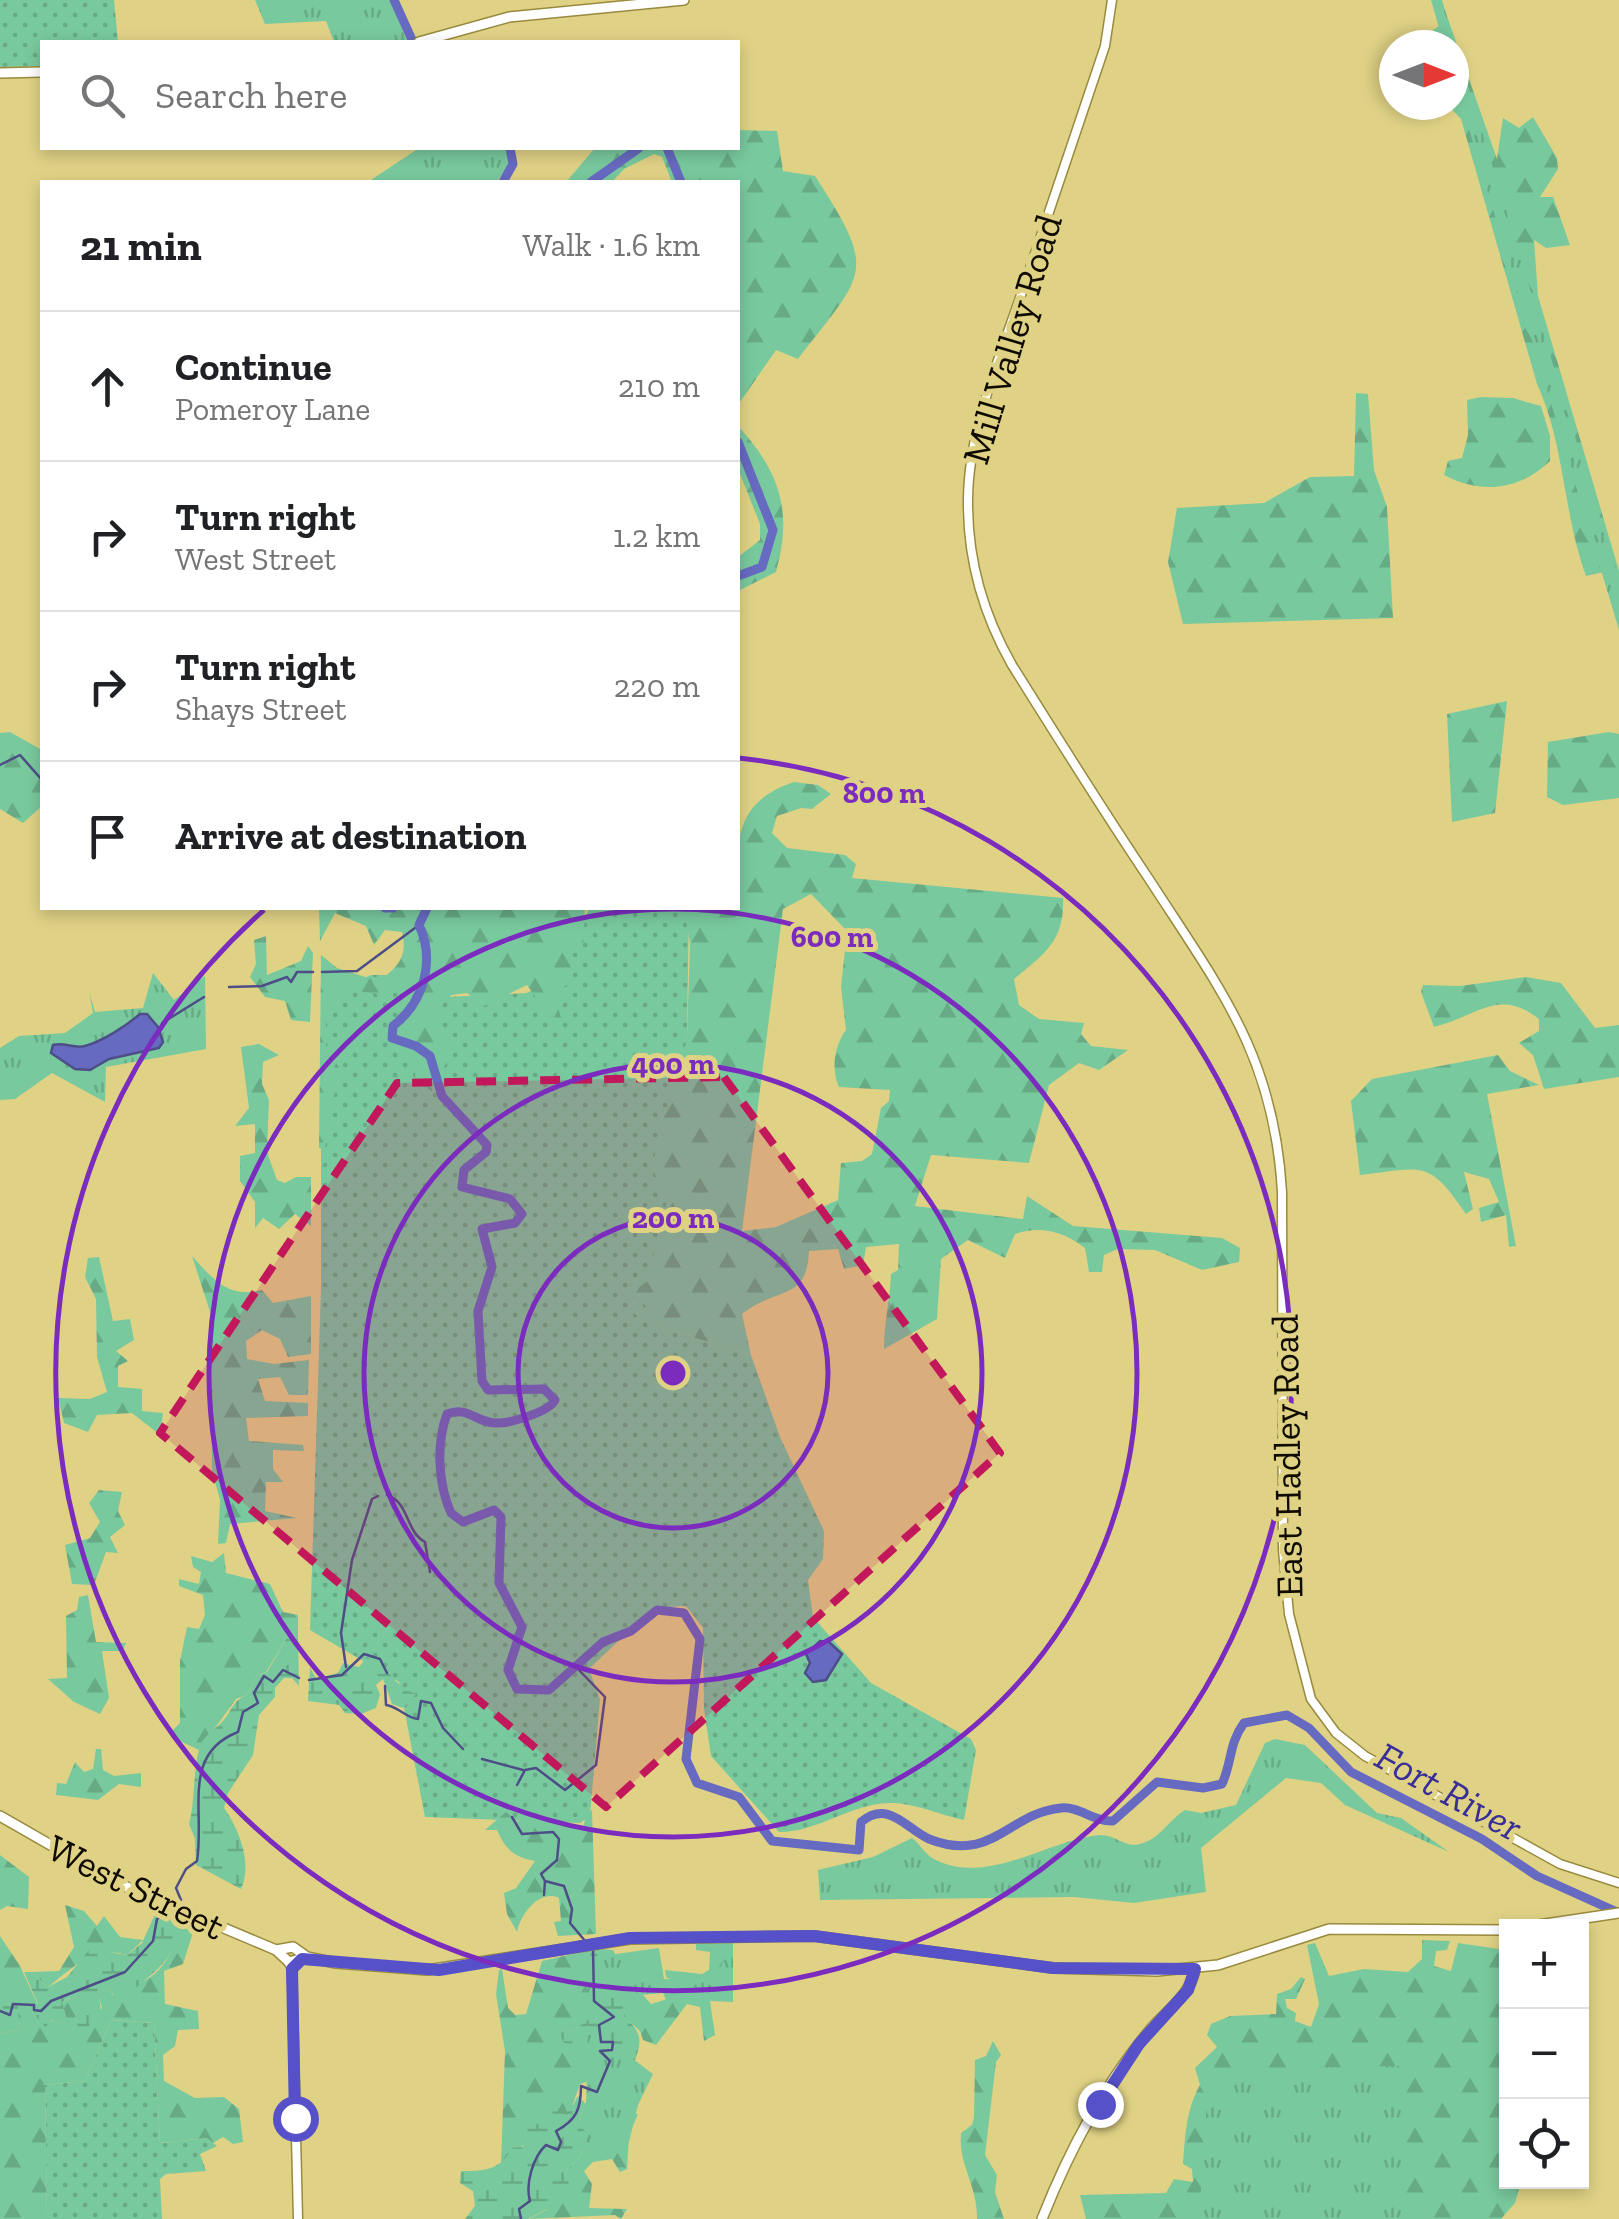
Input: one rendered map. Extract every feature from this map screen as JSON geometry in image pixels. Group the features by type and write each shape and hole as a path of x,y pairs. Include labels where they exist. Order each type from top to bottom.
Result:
{"main road":[{"path":"427,40 500,19 684,0"},
{"path":"0,73 40,72"},
{"name":"West Street","path":"0,1816 115,1882 295,1958 369,1968 439,1970 589,1944 665,1936 834,1937 1053,1968 1195,1969 1335,1928 1499,1930"},
{"path":"1584,1919 1615,1914"},
{"path":"1042,2219 1069,2157 1110,2086 1139,2044 1188,1990 1195,1969"}],"street":[{"name":"Mill Valley Road","path":"1112,0 1105,46 984,412 968,501 978,584 996,637 1149,880"},
{"name":"East Hadley Road","path":"1149,880 1244,1026 1259,1062 1276,1128 1283,1224 1283,1550 1292,1628 1311,1700 1336,1734 1365,1756 1553,1861 1619,1883"},
{"path":"295,1958 298,2219"}],"highlighted area":[{"path":"724,1077 1000,1453 606,1807 160,1433 397,1083"}],"green space":[{"path":"0,0 114,0 118,40 40,40 40,66 0,67"},
{"path":"255,0 390,0 407,40 333,40 326,21 265,24"},
{"path":"1431,0 1442,0 1451,30 1440,30"},
{"path":"1448,19 1452,30 1434,30"},
{"path":"1469,79 1497,159 1503,118 1519,128 1533,117 1557,158 1558,169 1540,197 1553,197 1570,245 1546,248 1534,240 1538,296 1619,571 1619,626 1604,572 1586,576 1553,431 1461,120 1469,120"},
{"path":"1469,89 1619,581 1619,630 1466,120"},
{"path":"740,130 777,131 783,171 815,176 848,233 856,271 838,307 798,359 776,350 740,402 740,180 671,180 662,157 654,154 624,169 614,180 568,180 593,150 740,150"},
{"path":"416,150 514,150 511,164 498,180 371,180"},
{"path":"1356,393 1368,394 1374,470 1387,507 1393,618 1183,624 1168,562 1177,508 1264,503 1310,477 1354,476"},
{"path":"1513,398 1541,406 1550,436 1550,461 1526,478 1500,486 1472,485 1444,475 1448,461 1462,458 1468,435 1467,400"},
{"path":"740,428 773,476 783,511 783,530 776,572 740,590 740,555 760,540 760,524 740,474"},
{"path":"1507,701 1495,813 1452,822 1447,714"},
{"path":"10,732 40,749 40,808 23,823 0,809 0,733"},
{"path":"1609,732 1619,734 1619,798 1563,805 1547,797 1548,742"},
{"path":"794,782 818,785 831,794 812,809 801,808 777,816 772,833 787,848 845,855 856,864 852,878 1063,898 1061,925 1051,945 1014,979 1019,1005 1039,1019 1084,1023 1081,1034 1091,1046 1128,1050 1099,1070 1079,1063 1049,1085 1029,1163 931,1155 915,1206 1023,1219 1027,1196 1073,1226 1222,1238 1240,1248 1239,1262 1202,1270 1155,1250 1118,1249 1104,1255 1102,1272 1089,1272 1085,1248 1052,1232 1015,1234 1005,1258 968,1240 941,1259 937,1319 884,1349 891,1274 898,1270 899,1244 866,1247 863,1265 844,1269 838,1249 809,1251 803,1278 796,1286 742,1314 751,1355 650,1324 632,1312 647,1307 630,1293 647,1282 667,1201 652,1168 665,1112 681,1075 687,1035 690,943 684,910 740,910 740,837 747,816 757,803","holes":["811,894 847,931 841,987 846,1030 836,1050 839,1087 890,1090 889,1101 881,1108 872,1154 862,1161 841,1163 838,1200 776,1227 742,1231 783,909"]},
{"path":"319,910 585,910 583,944 569,957 573,982 563,987 556,1001 562,1021 546,1012 527,985 484,1006 467,993 452,995 441,1005 439,1036 448,1044 444,1086 431,1091 415,1076 417,1062 404,1053 396,1034 404,1014 398,986 380,994 354,991 326,1014 326,1049 339,1067 325,1149 319,1148 321,955 337,968 378,981 396,966 404,948 402,932 385,930 374,945 366,926 335,913 320,941"},
{"path":"589,910 689,910 687,1035 658,1326 751,1355 780,1437 824,1531 823,1559 808,1580 813,1617 871,1683 971,1739 976,1750 964,1820 894,1803 865,1807 809,1827 779,1832 711,1756 704,1709 703,1628 686,1606 653,1608 589,1669 600,1699 590,1816 580,1823 425,1817 399,1682 310,1630 321,1288 321,1011 345,986 371,975 394,975 446,997 526,993 542,986"},
{"path":"266,936 267,975 301,961 308,946 313,953 310,1022 291,1020 285,1001 265,997 250,977 256,964 254,940"},
{"path":"153,973 174,1000 205,976 206,1049 106,1067 105,1102 52,1073 15,1099 0,1100 0,1048 19,1036 65,1033 93,1013 89,991 95,1012 143,1008"},
{"path":"1526,977 1561,983 1595,1028 1619,1025 1619,1077 1544,1089 1533,1055 1519,1043 1539,1031 1539,1019 1511,1005 1499,1005 1434,1027 1421,992 1423,985 1460,986"},
{"path":"259,1044 279,1055 263,1062 262,1084 269,1100 267,1152 277,1180 285,1183 296,1177 311,1177 311,1226 295,1214 279,1229 263,1218 255,1228 255,1202 240,1181 240,1156 255,1153 255,1124 235,1126 249,1108 241,1047"},
{"path":"1498,1055 1510,1071 1539,1085 1487,1094 1516,1246 1509,1247 1506,1215 1481,1222 1479,1208 1499,1202 1489,1179 1464,1172 1473,1209 1466,1214 1442,1183 1422,1171 1360,1175 1351,1101 1372,1079"},
{"path":"192,1256 230,1289 262,1290 273,1303 311,1296 311,1354 288,1357 280,1339 262,1330 246,1341 247,1359 274,1364 309,1360 308,1395 289,1395 280,1377 258,1379 265,1401 308,1403 308,1416 246,1418 249,1441 303,1445 304,1451 273,1450 273,1469 283,1482 266,1482 265,1511 297,1518 230,1524 226,1543 218,1544 220,1500 212,1470 211,1315"},
{"path":"99,1257 113,1321 130,1319 134,1340 116,1351 128,1361 118,1366 118,1387 142,1389 142,1411 163,1413 160,1435 132,1413 97,1415 88,1432 64,1423 58,1398 90,1399 107,1392 97,1357 96,1299 85,1277 88,1258"},
{"path":"99,1490 122,1492 118,1511 125,1525 110,1537 118,1553 106,1552 94,1585 72,1584 65,1545 90,1538 100,1522 89,1503"},
{"path":"224,1553 226,1573 270,1584 283,1612 298,1615 298,1639 286,1639 266,1672 257,1675 247,1695 236,1699 199,1750 180,1741 172,1731 180,1723 180,1661 187,1627 199,1629 205,1615 203,1595 179,1586 179,1579 199,1584 201,1572 193,1567 191,1556 212,1562"},
{"path":"88,1595 96,1642 126,1643 123,1651 102,1651 109,1698 100,1714 74,1702 48,1679 67,1678 66,1616 77,1610 79,1597"},
{"path":"286,1639 298,1639 299,1686 292,1678 284,1678 275,1688 275,1697 259,1715 253,1755 228,1793 224,1808 243,1847 246,1869 241,1889 196,1865 195,1839 189,1824 198,1756 204,1739 247,1695 257,1675 267,1672"},
{"path":"367,1657 416,1694 403,1708 392,1704 383,1679 376,1685 380,1694 376,1708 361,1714 345,1713 339,1705 308,1701 310,1667 316,1679 338,1673 343,1663 359,1667"},
{"path":"1275,1739 1305,1745 1377,1813 1401,1818 1449,1852 1345,1805 1321,1783 1286,1778 1201,1848 1206,1892 1134,1903 1074,1897 820,1900 818,1870 873,1857 912,1838 934,1859 975,1868 1099,1835 1131,1845 1143,1843 1185,1810 1201,1813 1236,1805 1265,1743"},
{"path":"96,1749 101,1749 103,1770 114,1776 141,1773 141,1787 119,1784 98,1800 56,1795 57,1783 66,1784 75,1762 84,1772 93,1769"},
{"path":"592,1810 596,1934 558,1936 554,1922 561,1921 559,1898 552,1896 532,1905 517,1932 507,1914 504,1893 516,1888 535,1861 512,1851 497,1830 485,1830 506,1812 518,1822 520,1818 536,1819 583,1828 587,1812"},
{"path":"0,1855 29,1877 28,1909 7,1906 0,1910"},
{"path":"65,1905 84,1911 97,1926 104,1916 120,1937 143,1940 127,1955 104,1953 85,1960 48,1987 31,1972 59,1971 74,1947"},
{"path":"156,1912 178,1921 172,1951 137,1987 122,1986 114,1997 110,1989 99,1994 102,2021 90,2023 86,2036 73,2037 76,2015 70,1998 62,2002 69,2027 50,2020 46,2028 27,2006 18,2006 19,2030 0,2034 0,2003 38,2004 24,1972 31,1972 48,1987 67,1977 90,1949 127,1955 142,1943"},
{"path":"178,1921 195,1926 183,1964 164,1971 165,2004 198,2011 199,2029 178,2030 175,2046 163,2055 164,2081 195,2098 224,2097 239,2109 243,2142 233,2144 223,2137 213,2143 207,2138 160,2143 154,2023 111,2020 85,2081 45,2085 47,2219 0,2219 0,2034 19,2030 16,2006 27,2006 46,2027 49,2020 68,2026 62,2002 71,1998 76,2015 74,2037 102,2008 98,1994 110,1989 113,1996 122,1986 144,1981 162,1966 174,1944"},
{"path":"0,1936 20,1966 38,2005 0,2003"},
{"path":"1422,1940 1450,1941 1447,1950 1436,1951 1434,1966 1451,1971 1458,1943 1499,1949 1499,2189 1519,2189 1515,2203 1501,2219 1086,2219 1080,2195 1166,2193 1174,2179 1193,2182 1192,2169 1183,2164 1186,2133 1200,2085 1195,2068 1217,2047 1207,2035 1211,2024 1230,2016 1276,2014 1277,1994 1291,1989 1301,1977 1305,1979 1296,1999 1285,1999 1287,2008 1296,2013 1295,2021 1311,2027 1319,2004 1307,1945 1315,1943 1329,1976 1364,1969 1408,1972 1422,1959"},
{"path":"696,1941 733,1942 733,2002 710,2001 715,2035 704,2041 700,2007 687,2004 656,2045 643,2040 640,2031 623,2016 600,1949 613,1950 627,1977 651,2004 680,1995 680,1984 666,1977 665,1970 702,1974 709,1970 710,1952 696,1950"},
{"path":"729,1946 733,1946 732,1997 666,2000 663,1993 587,2000 587,1958 659,1948 664,1979 710,1978 721,1966"},
{"path":"600,1949 628,2003 624,2016 639,2038 634,2064 580,2044 564,2043 553,2020 570,2033 591,2018 590,1950"},
{"path":"590,1950 592,2018 570,2033 593,2051 593,2089 586,2082 580,2084 569,2115 558,2116 501,2164 505,2051 496,1994 499,1970 502,1969 508,2008 515,2015 526,2014 542,1961"},
{"path":"111,2020 154,2023 160,2143 207,2138 217,2146 200,2154 206,2171 166,2174 160,2179 162,2219 47,2219 45,2085 85,2081"},
{"path":"588,2025 653,2074 638,2105 626,2154 585,2148"},
{"path":"993,2041 1001,2055 996,2062 985,2155 997,2175 995,2192 1004,2219 977,2219 962,2155 961,2133 972,2125 974,2117 975,2060 986,2056"},
{"path":"1404,2066 1403,2219 1199,2219 1209,2069"},
{"path":"578,2096 585,2103 578,2123 589,2136 581,2148 582,2156 566,2170 570,2190 558,2211 547,2209 528,2219 465,2219 475,2206 473,2191 460,2183 461,2171 497,2165 512,2148 523,2147 523,2128 532,2120 540,2126 552,2110 568,2115 565,2107 573,2105"},
{"path":"593,2101 625,2114 638,2114 629,2135 627,2169 620,2172 612,2159 593,2162 584,2171 592,2184 589,2208 627,2209 621,2219 615,2215 529,2219 561,2202 569,2190 566,2170 582,2156 578,2123 585,2103"}],"shaded area":[{"path":"140,1014 147,1014 158,1027 163,1042 159,1048 109,1059 90,1070 75,1069 51,1053 53,1045 81,1047 99,1041"},
{"path":"820,1641 829,1642 842,1654 826,1680 813,1682 805,1673 810,1663 806,1654"}],"waterway":[{"name":"Fort River","path":"394,0 412,40"},
{"name":"Fort River","path":"504,180 513,164 510,150"},
{"name":"Fort River","path":"594,180 636,150"},
{"name":"Fort River","path":"668,150 680,180"},
{"name":"Fort River","path":"740,447 773,530 762,567 740,575"},
{"path":"0,765 20,755 40,778"},
{"name":"Fort River","path":"426,910 419,925 426,953 424,981 412,1006 393,1026 392,1038 416,1046 430,1056 442,1096 487,1145 486,1152 464,1170 462,1187 510,1199 522,1214 515,1223 482,1229 492,1267 478,1311 482,1381 488,1390 544,1389 555,1400 537,1413 501,1423 461,1412 447,1414 441,1438 441,1477 451,1513 463,1522 494,1510 501,1517 499,1583 522,1627 508,1670 517,1689 549,1690 603,1642 631,1631 657,1610 684,1613 700,1639 686,1759 697,1783 739,1797 772,1841 859,1850 861,1822 880,1814 897,1818 929,1839 951,1845 985,1841 1027,1818 1061,1808 1113,1821 1157,1782 1203,1788 1222,1784 1244,1723 1287,1715 1309,1728 1351,1772 1482,1839 1537,1876 1619,1913"},
{"path":"322,972 357,971 419,925"},
{"path":"229,987 262,986 287,977 291,982 297,972 313,972"},
{"path":"162,1023 204,997"},
{"path":"387,1495 400,1504 414,1531 425,1542 430,1572"},
{"path":"346,1667 341,1633 352,1560 372,1499 378,1496"},
{"path":"309,1680 342,1675 364,1654 380,1659 387,1673"},
{"path":"517,1785 525,1770 536,1768 565,1790 596,1765 605,1697 576,1667"},
{"path":"172,1898 181,1900 176,1888 186,1869 197,1861 199,1786 209,1754 238,1732 243,1712 258,1703 254,1693 264,1676 273,1682 283,1670 299,1678"},
{"path":"385,1686 386,1705 414,1718 418,1719 421,1701 431,1703 443,1728 463,1749"},
{"path":"482,1759 523,1770"},
{"path":"512,1817 522,1834 553,1832 559,1839 557,1860 541,1874 545,1881 564,1886 572,1909 570,1923 586,1942"},
{"path":"544,1895 545,1881"},
{"path":"0,2011 10,2015 13,2004 34,2005 34,2010 41,2011 51,2001 125,1972 153,1941 157,1919 167,1910"},
{"path":"521,2219 519,2209 530,2201 529,2179 537,2156 546,2145 558,2150 561,2142 556,2131 576,2113 581,2086 597,2092 610,2061 600,2051 612,2050 613,2042 601,2042 599,2025 614,2017 594,2001 593,1947"}],"route":[{"path":"295,2118 292,1969 302,1959 393,1970 439,1970 611,1941 665,1936 834,1937 1053,1968 1195,1969 1188,1990 1139,2044 1100,2104"}]}
